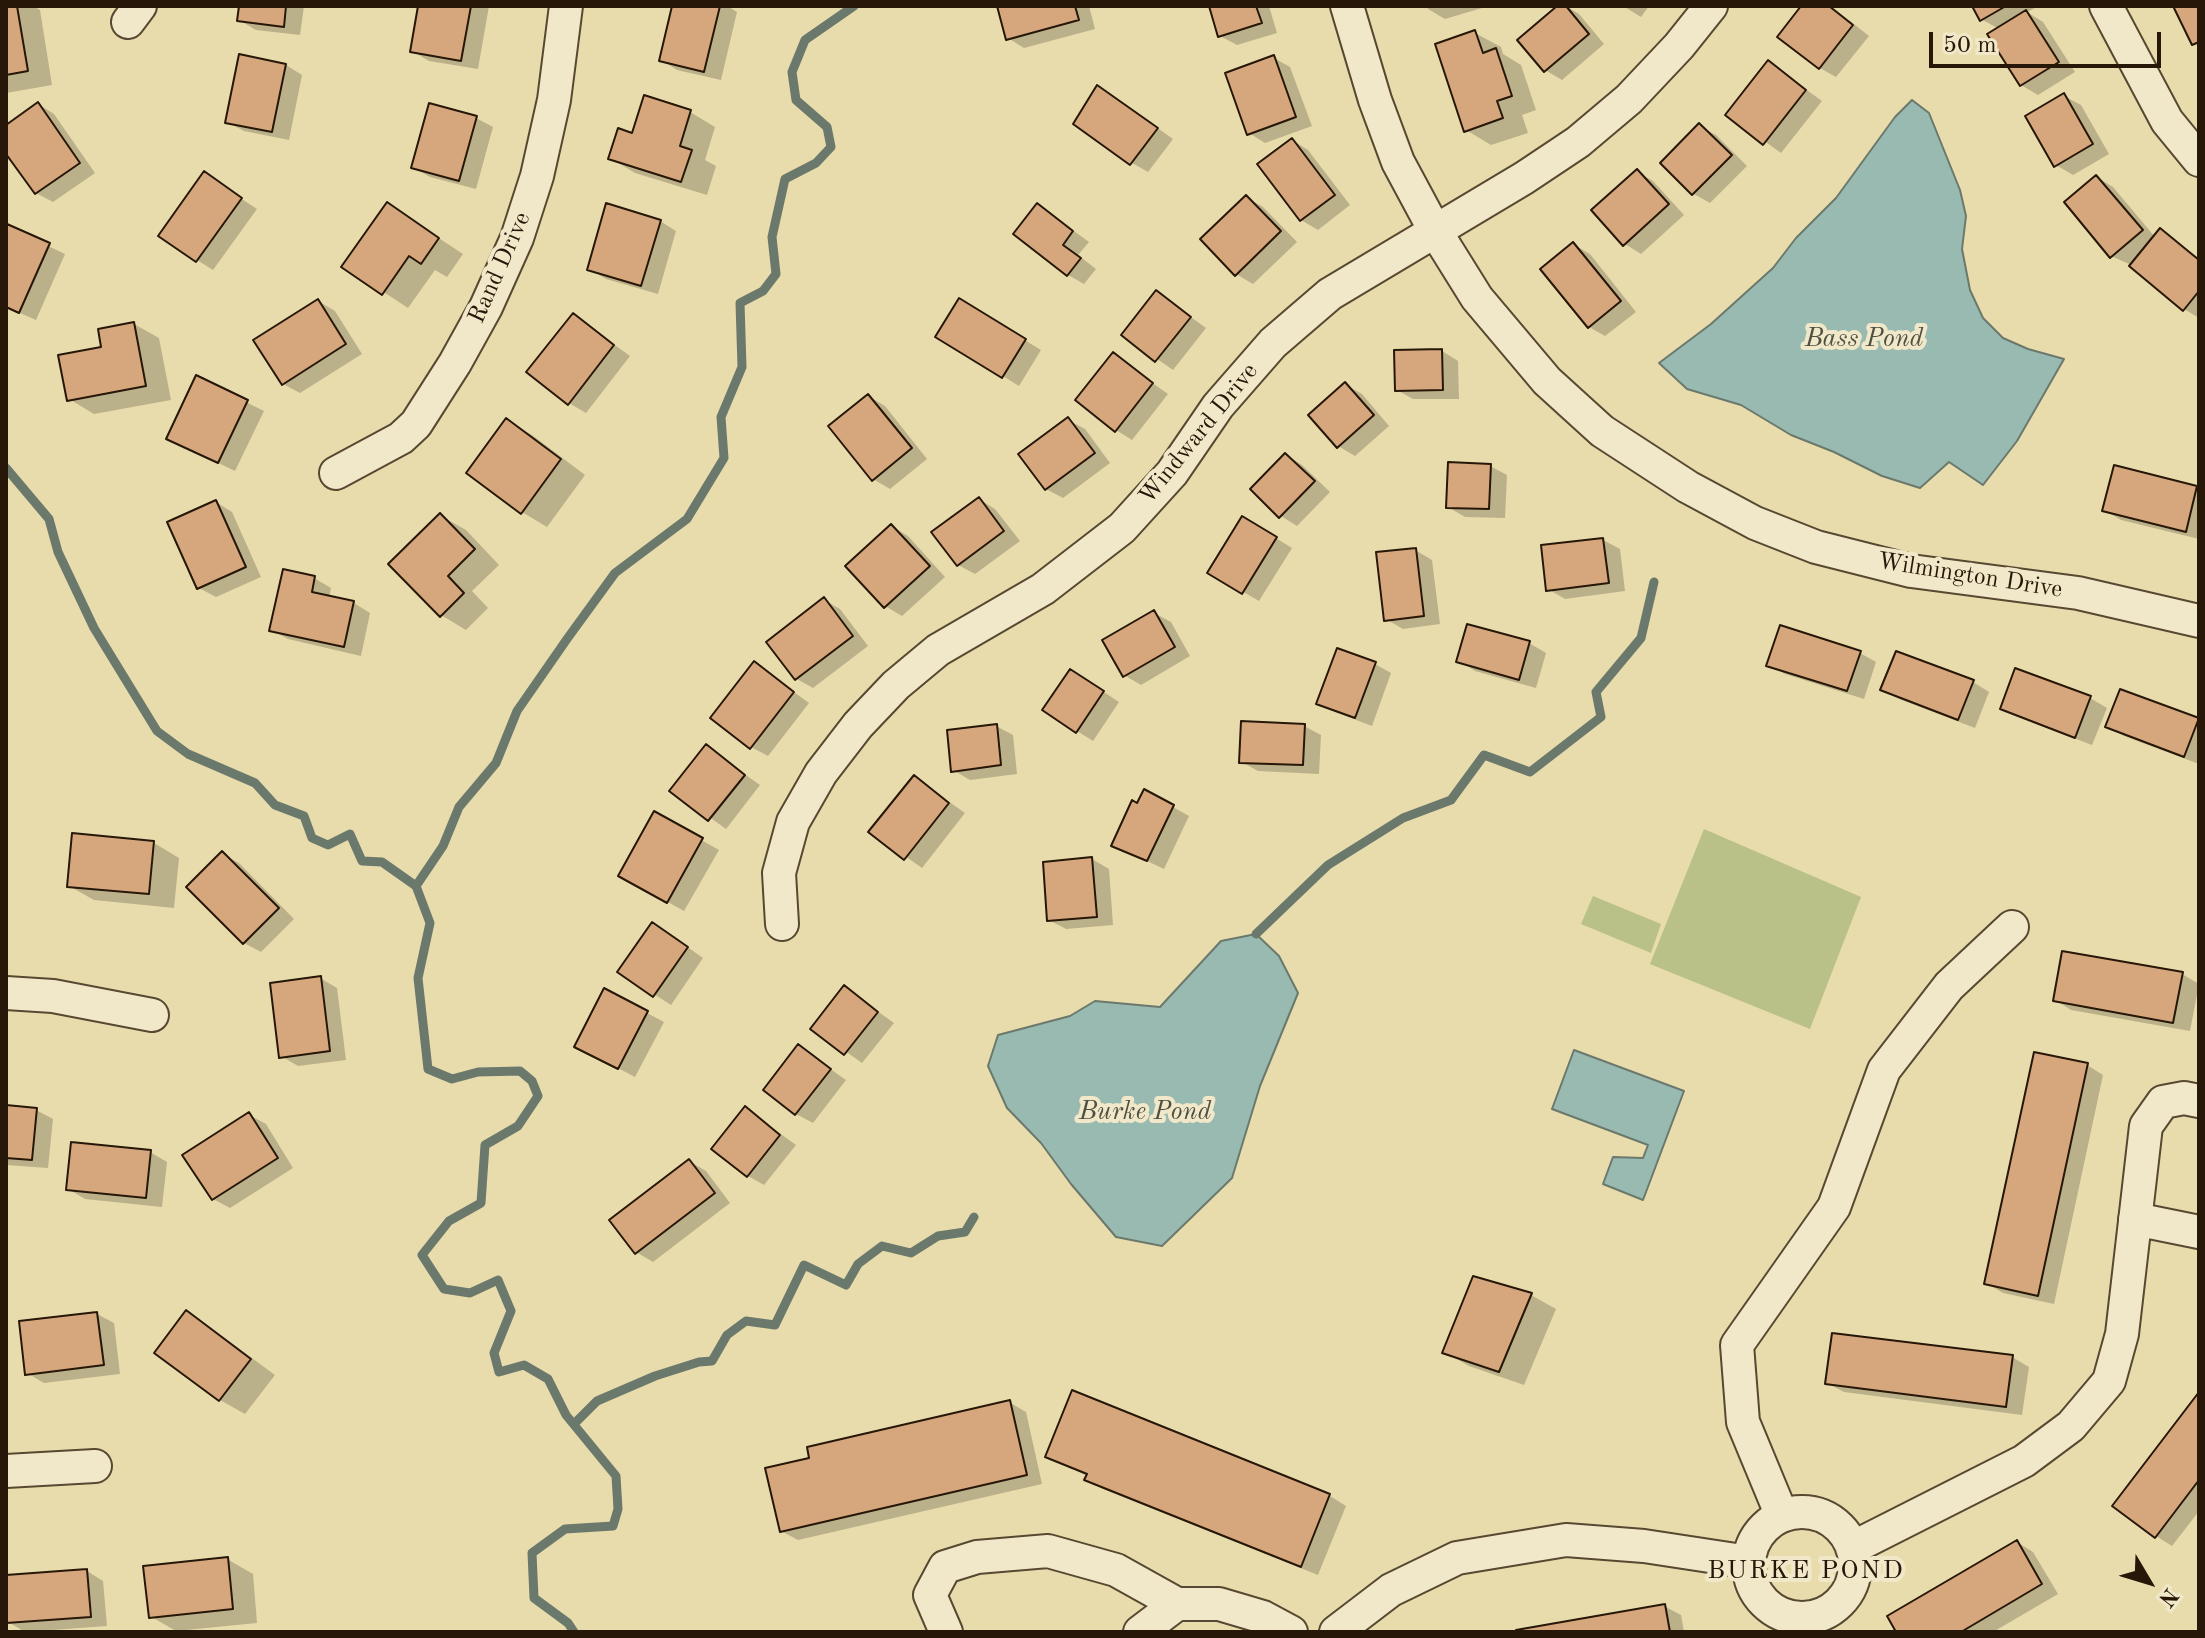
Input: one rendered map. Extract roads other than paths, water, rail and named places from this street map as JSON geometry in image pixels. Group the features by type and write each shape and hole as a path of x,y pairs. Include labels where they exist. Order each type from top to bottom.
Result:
{"street":[{"name":"Rand Drive","path":"336,473 401,438 416,424 486,307 517,238 537,176 554,100 566,6"},
{"name":"Wilmington Drive","path":"1347,6 1375,100 1398,162 1434,229 1477,298 1547,381 1602,431 1656,468 1755,523 1816,547 1911,571 2078,593 2199,621"},
{"name":"Windward Drive","path":"782,924 779,873 793,822 821,773 867,715 896,685 938,650 1043,589 1122,528 1172,473 1218,406 1273,343 1330,294 1434,229 1524,178 1578,142 1629,99 1679,46 1711,6"},
{"path":"2106,6 2167,121 2199,160"},
{"path":"1782,1516 1743,1422 1737,1345 1834,1207 1884,1070 1949,986 2012,927"},
{"path":"6,993 53,996 152,1015"},
{"path":"1852,1548 2024,1461 2071,1426 2109,1381 2122,1334 2146,1126 2163,1102 2184,1098 2199,1101"},
{"path":"2135,1219 2199,1232"},
{"path":"6,1471 95,1466"},
{"path":"1811,1513 1824,1517 1837,1525 1852,1548 1855,1565 1845,1596 1833,1608 1801,1625 1770,1607 1758,1595 1751,1579 1749,1562 1752,1548 1769,1523 1782,1516 1811,1513"},
{"path":"1336,1632 1391,1590 1457,1558 1566,1540 1644,1546 1749,1562"},
{"path":"946,1632 930,1595 945,1567 977,1557 1048,1551 1116,1570 1177,1604 1219,1604 1263,1617 1291,1632"},
{"path":"1140,1632 1177,1604"}],"water":[{"name":"Bass Pond","path":"1912,100 1929,113 1960,190 1966,216 1962,249 1970,290 1983,318 2003,338 2064,359 2017,441 1983,485 1949,462 1920,488 1882,476 1791,435 1741,405 1687,389 1659,363 1711,324 1773,268 1796,238 1836,198 1895,117"},
{"name":"Burke Pond","path":"1256,934 1279,956 1298,993 1260,1086 1232,1178 1162,1246 1116,1237 1041,1143 1007,1108 988,1066 998,1035 1070,1016 1095,1001 1160,1007 1221,941"},
{"path":"1574,1050 1684,1091 1643,1200 1603,1184 1613,1157 1643,1158 1648,1145 1552,1109"}],"waterway":[{"path":"416,886 443,846 459,807 496,763 517,711 567,639 615,573 687,519 724,458 721,417 742,367 740,303 763,291 776,274 772,237 785,179 816,163 831,147 827,127 796,100 792,72 805,40 854,6"},
{"path":"6,468 49,519 58,552 94,628 157,731 188,754 255,783 275,805 304,816 312,838 328,845 350,834 362,861 382,862 416,886 430,923 418,978 428,1069 452,1079 478,1072 520,1071 532,1081 538,1096 518,1126 485,1145 481,1203 449,1221 422,1255 444,1289 470,1293 498,1280 511,1311 494,1353 499,1372 524,1365 548,1379 566,1415 616,1476 618,1509 613,1526 565,1529 532,1553 534,1598 568,1623 574,1632"},
{"path":"1256,934 1328,865 1403,818 1451,800 1484,755 1530,772 1601,717 1596,692 1641,638 1654,582"},
{"path":"574,1424 597,1401 655,1376 712,1361 727,1335 746,1321 775,1325 804,1265 846,1285 858,1264 882,1246 911,1253 938,1236 965,1232 974,1217"}],"district":[{"name":"BURKE POND","path":"1806,1571"}]}
